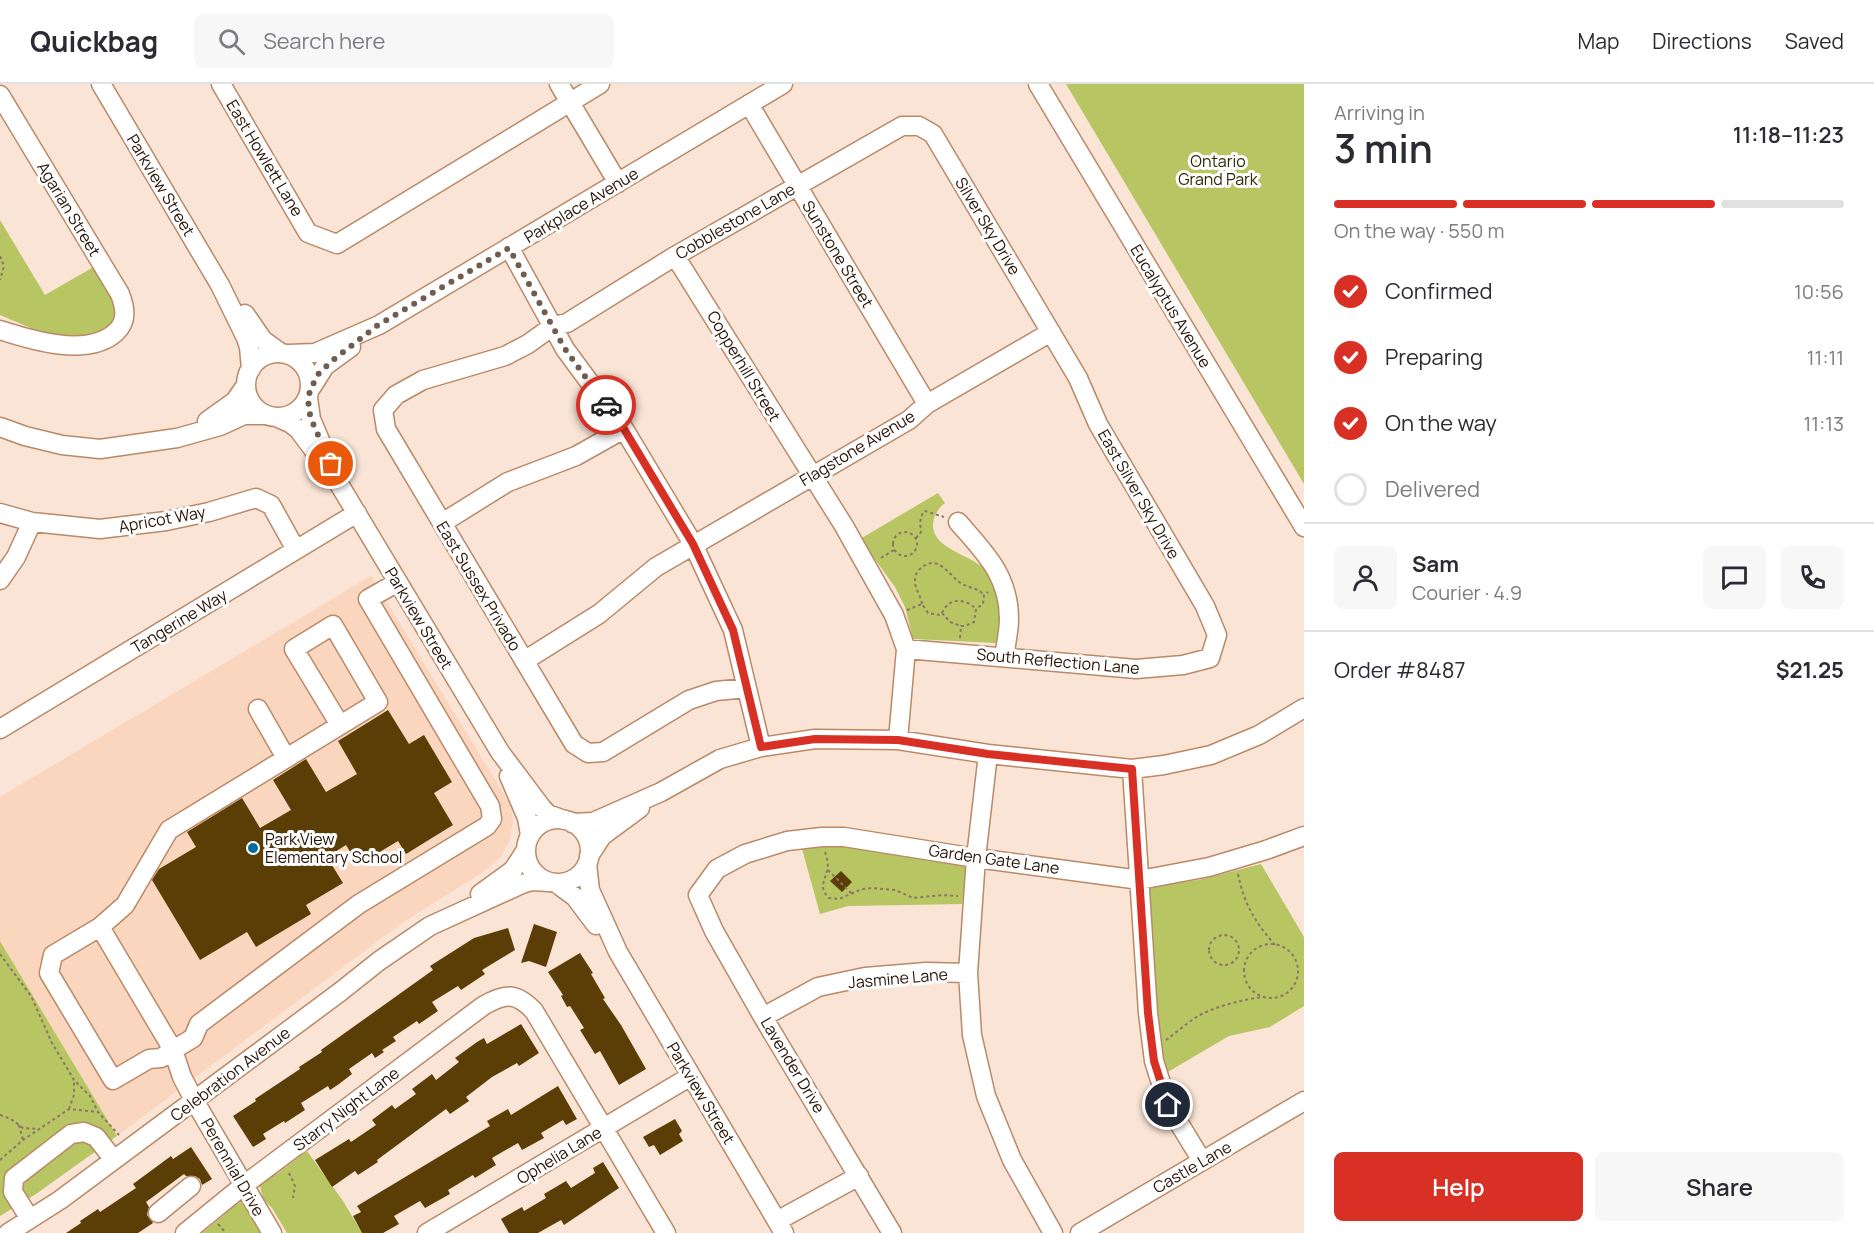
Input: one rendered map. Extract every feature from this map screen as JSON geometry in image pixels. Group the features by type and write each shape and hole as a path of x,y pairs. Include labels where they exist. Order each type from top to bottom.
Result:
{"street":[{"name":"Parkview Street","path":"101,84 220,285"},
{"name":"East Howlett Lane","path":"221,84 308,233 337,243 570,102"},
{"path":"560,84 618,183"},
{"path":"570,102 600,84"},
{"name":"Parkplace Avenue","path":"284,354 315,353 378,325 783,84"},
{"name":"Eucalyptus Avenue","path":"1038,84 1304,527"},
{"name":"Agarian Street","path":"0,95 120,294 124,305 121,327 104,340 75,345 30,340 0,330"},
{"name":"Sunstone Street","path":"749,104 927,404"},
{"name":"Cobblestone Lane","path":"383,410 396,395 423,380 506,356 553,326 567,323 796,185 902,126 919,126"},
{"name":"Silver Sky Drive","path":"919,126 933,134 1051,332"},
{"path":"509,248 565,349 624,429 693,544 733,630 761,747"},
{"name":"Copperhill Street","path":"675,256 844,526 894,615 906,650"},
{"path":"220,285 263,339 303,364 310,379 311,419 339,484"},
{"path":"220,285 249,347 248,394 251,403 258,410 290,423 298,429 339,484"},
{"name":"Parkplace Avenue","path":"309,393 325,366 378,325"},
{"name":"Flagstone Avenue","path":"524,661 599,614 656,567 909,420 927,404 1051,332"},
{"name":"East Silver Sky Drive","path":"1051,332 1078,378 1098,424 1205,606 1217,635 1210,658"},
{"path":"191,433 235,401 256,362 272,353 284,354"},
{"path":"0,427 62,445 100,449 155,442 220,426 244,415 286,417 303,406 309,393"},
{"name":"East Sussex Privado","path":"383,410 386,429 574,744 588,753 603,752 689,700 716,691 747,688"},
{"path":"442,523 508,482 576,456 624,429"},
{"name":"Parkview Street","path":"339,484 500,752 542,808 568,821"},
{"name":"Apricot Way","path":"0,513 32,522 100,529 166,521 209,512 256,498 271,505 296,550"},
{"name":"Tangerine Way","path":"0,729 357,513"},
{"path":"0,580 16,557 32,522"},
{"path":"958,522 993,562 1004,584 1009,619 1004,657"},
{"path":"340,725 294,649 333,625 378,702 169,830 125,906 100,927 52,955 49,973 113,1080 148,1059 161,1058 193,1038 199,1024 359,904 487,826 492,819 490,806 369,599 398,582"},
{"path":"898,740 906,650"},
{"name":"South Reflection Lane","path":"906,650 1136,669 1183,665 1210,658"},
{"path":"661,792 602,836 582,872 575,878 566,882 553,883 541,879 530,867 528,843 535,829 548,821 593,822 661,792 720,759 761,747 815,739 898,740 988,754 1132,769 1211,755 1259,735 1304,708"},
{"path":"258,709 286,758"},
{"name":"Parkview Street","path":"500,752 527,818 528,843"},
{"path":"988,754 976,858 968,973 972,1035 986,1096 1012,1160 1053,1233"},
{"path":"1132,769 1148,1013 1154,1061 1168,1105 1202,1161"},
{"path":"568,821 580,829 586,837 589,846 588,860"},
{"name":"Garden Gate Lane","path":"698,895 717,869 745,854 787,841 822,837 844,837 976,858 1140,880 1209,867 1304,836"},
{"name":"Celebration Avenue","path":"453,915 513,870 528,843"},
{"name":"Parkview Street","path":"588,860 590,890 618,952 780,1227"},
{"name":"Celebration Avenue","path":"8,1233 60,1200 379,961 430,926 522,884 532,881 553,883"},
{"name":"Parkview Street","path":"553,883 567,890 579,901 618,952"},
{"name":"Lavender Drive","path":"698,895 714,931 763,1017 892,1233"},
{"name":"Perennial Drive","path":"100,927 173,1050 182,1077 194,1100 272,1233"},
{"name":"Jasmine Lane","path":"763,1017 818,987 864,977 926,972 968,973"},
{"name":"Starry Night Lane","path":"190,1229 244,1185 498,997 512,996 524,1000 534,1011 603,1128"},
{"name":"Ophelia Lane","path":"427,1233 691,1076"},
{"name":"Castle Lane","path":"1080,1233 1304,1101"},
{"path":"603,1128 666,1233"},
{"path":"30,1219 13,1192 14,1178 71,1134 84,1132 96,1137 114,1160"},
{"path":"780,1227 859,1176"},
{"path":"158,1213 191,1186"},
{"path":"175,1199 190,1229"}],"path":[{"path":"0,256 4,266 0,280"},
{"path":"915,538 921,532 922,512 926,511 958,522"},
{"path":"900,532 908,532 915,538 916,548 912,554 904,556 896,553 893,542 900,532"},
{"path":"976,609 967,602 958,600 946,606 940,615 928,613 915,585 920,568 929,564 942,566 960,582 979,590 984,595"},
{"path":"984,595 1004,584"},
{"path":"942,613 950,622 965,626 974,622 976,609 983,604 984,595"},
{"path":"894,615 922,604"},
{"path":"959,653 961,626"},
{"path":"822,837 828,870 822,888 829,898 839,899 851,893 872,888 895,890 913,898 942,895 973,897"},
{"path":"1234,860 1249,910 1275,945"},
{"path":"828,870 851,893"},
{"path":"1225,935 1234,939 1239,949 1233,963 1223,965 1214,962 1208,949 1212,940 1225,935"},
{"path":"1152,1044 1166,1040 1192,1020 1213,1009 1263,997 1281,996 1288,992 1294,985 1298,968 1290,953 1283,947 1266,945 1251,953 1247,960 1245,978 1255,993 1263,997"},
{"path":"0,954 31,996 52,1043 74,1080 90,1096 98,1112 121,1138"},
{"path":"0,1160 23,1140 69,1109 74,1095 74,1080"},
{"path":"69,1109 98,1112"},
{"path":"0,1115 11,1119 23,1128 39,1130"},
{"path":"20,1125 23,1140"},
{"path":"279,1159 295,1186 293,1198"}],"shaded area":[{"name":"Park View Elementary School","path":"371,576 511,806 513,821 510,839 501,857 483,872 402,923 117,1136 0,941 0,797"}],"green space":[{"name":"Ontario Grand Park","path":"1066,84 1304,84 1304,484"},
{"path":"0,220 45,295 97,265 122,315 100,336 65,337 33,329 0,315"},
{"path":"938,493 945,503 937,512 933,522 937,537 947,547 977,563 989,573 993,580 999,604 996,643 913,639 905,607 895,587 860,539"},
{"path":"843,845 877,849 967,867 962,904 848,906 820,914 802,849"},
{"path":"1261,864 1304,937 1304,1006 1270,1027 1229,1036 1166,1073 1157,1039 1149,886 1199,880"},
{"path":"0,941 117,1136 36,1194 0,1216"},
{"path":"307,1151 343,1201 362,1233 287,1233 272,1208 263,1199 260,1186 263,1181 277,1174"},
{"path":"241,1202 248,1204 263,1233 202,1233 228,1209"}],"building":[{"path":"388,710 409,744 424,735 452,782 434,793 453,825 406,854 398,841 358,865 346,845 327,857 343,883 306,905 311,914 256,947 247,932 200,960 152,880 159,869 196,847 187,832 242,798 260,828 291,810 273,780 306,759 326,792 357,774 338,741"},
{"path":"841,871 852,882 842,892 830,881"},
{"path":"534,924 557,932 546,967 529,961 521,963"},
{"path":"508,928 515,950 482,970 485,974 461,990 458,986 432,1002 438,1011 419,1024 417,1021 393,1037 396,1041 382,1050 384,1052 375,1058 372,1053 349,1069 352,1074 339,1084 330,1090 328,1086 301,1103 305,1110 263,1134 266,1139 253,1147 233,1116 433,970 430,966 474,938"},
{"path":"580,953 593,973 591,974 605,998 603,999 646,1069 619,1085 600,1051 595,1054 580,1030 584,1028 570,1006 567,1007 561,996 563,995 548,972"},
{"path":"521,1024 539,1053 519,1066 517,1063 492,1077 466,1097 469,1101 450,1114 446,1109 377,1160 378,1162 358,1175 355,1171 332,1187 315,1160 349,1139 351,1142 376,1125 372,1120 392,1105 395,1109 416,1094 412,1089 432,1074 436,1080 459,1062 455,1058 477,1042 484,1038 487,1044"},
{"path":"558,1086 577,1119 566,1125 563,1120 541,1133 544,1138 522,1150 518,1143 492,1158 496,1165 475,1178 473,1175 448,1190 450,1194 425,1208 420,1201 394,1216 399,1224 383,1233 362,1233 353,1216 361,1212 357,1206 490,1126 487,1121 508,1109 511,1115"},
{"path":"675,1119 682,1131 679,1134 683,1141 660,1155 654,1145 649,1147 643,1137"},
{"path":"191,1147 212,1179 202,1185 200,1179 184,1174 146,1202 149,1207 147,1215 153,1223 138,1233 66,1233 98,1209 100,1212 136,1188 133,1184 171,1156 173,1159"},
{"path":"603,1162 619,1188 564,1225 561,1220 538,1233 509,1233 501,1219 522,1207 524,1211 546,1198 544,1194 566,1181 571,1188 595,1173 593,1168"}],"way so far":[{"path":"331,464 309,410 308,398 319,373 378,325 509,248 565,349 606,405"}],"place":[{"name":"Park View Elementary School","path":"253,848"}],"route":[{"path":"606,405 624,429 693,544 733,630 761,747 815,739 867,738 898,740 988,754 1132,769 1148,1013 1154,1061 1168,1105"}]}
